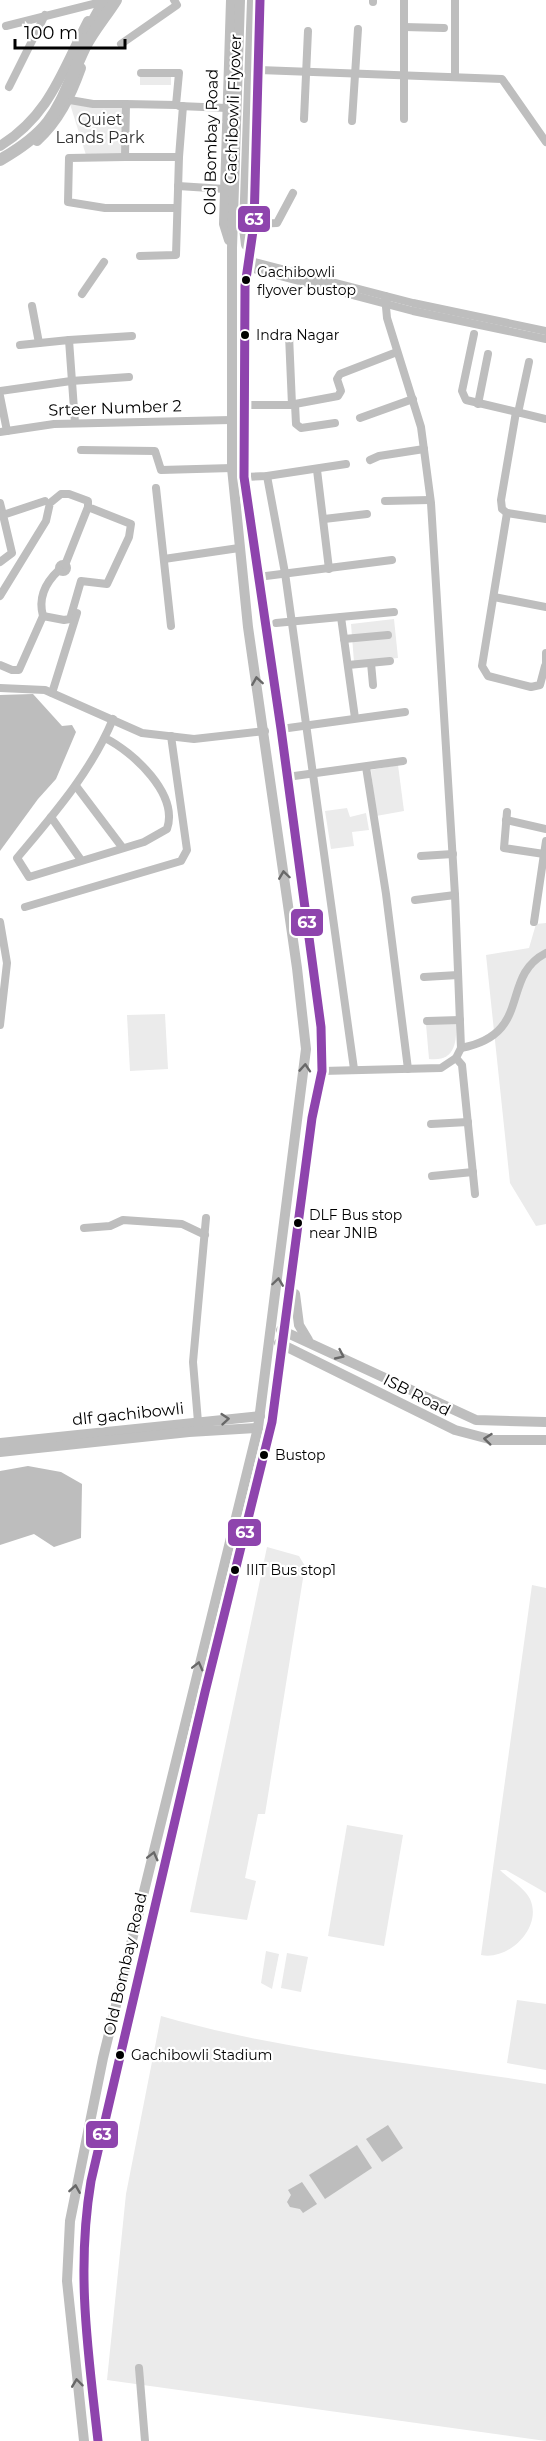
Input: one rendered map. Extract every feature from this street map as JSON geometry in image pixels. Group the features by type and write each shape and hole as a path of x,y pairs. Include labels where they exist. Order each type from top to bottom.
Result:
{"highway":[{"path":"0,160 28,142 46,126 71,85 86,46 114,0"},
{"path":"0,153 23,138 43,118 60,90 101,1"}],"main road":[{"path":"0,167 27,149 51,128 68,100 95,30 114,0"},
{"name":"Old Bombay Road","path":"84,2441 66,2276 70,2221 77,2178 110,2029 258,1428 302,1099 306,1049 305,1022 240,548 232,468 232,248 224,224 231,0"},
{"name":"Gachibowli Flyover","path":"240,0 244,226 251,263"},
{"name":"Gachibowli Flyover","path":"232,248 244,226 252,0"},
{"path":"244,226 259,70 260,0"},
{"path":"0,146 17,135 38,116 101,1"},
{"name":"Old Bombay Road","path":"98,2441 82,2276 84,2223 124,2033 273,1419 322,1071 321,1027 244,477 244,405 251,263"},
{"path":"302,1099 316,1101"},
{"path":"294,1273 297,1318 308,1340"},
{"name":"ISB Road","path":"272,1326 308,1340 476,1420 546,1422"},
{"name":"ISB Road","path":"270,1340 455,1430 475,1437 546,1440"},
{"path":"280,1368 291,1357 329,1368"},
{"name":"dlf gachibowli","path":"0,1443 260,1416"},
{"path":"0,1452 189,1432 258,1428"},
{"path":"110,2029 124,2033"}],"street":[{"path":"121,44 177,5 174,0"},
{"path":"404,0 404,119"},
{"path":"454,76 455,0"},
{"path":"6,26 101,1"},
{"path":"9,87 45,15"},
{"path":"404,27 444,28"},
{"path":"352,121 358,29"},
{"path":"304,119 308,31"},
{"path":"259,70 502,79 546,142"},
{"path":"140,256 176,255 179,158 179,73 141,73"},
{"path":"52,94 68,100 227,108"},
{"path":"126,104 126,157"},
{"path":"177,208 105,208 68,202 69,158 179,158"},
{"path":"178,186 225,189"},
{"path":"244,226 277,223 293,193"},
{"path":"82,294 104,262"},
{"path":"251,263 281,273 546,339"},
{"path":"385,299 546,331"},
{"path":"322,1071 441,1068 456,1058 461,1048 453,854 430,500 424,449 413,399 397,352 385,299"},
{"path":"32,306 39,343"},
{"path":"474,334 462,394 466,400 546,419"},
{"path":"289,335 298,427 335,423"},
{"path":"20,345 132,336"},
{"path":"69,340 75,423"},
{"path":"244,405 294,404 338,396 341,391 337,379 340,374 397,352"},
{"path":"478,404 488,354"},
{"path":"529,362 501,500 502,509 507,513 546,519"},
{"path":"0,391 71,381 129,377"},
{"path":"0,396 4,432"},
{"path":"360,418 413,399"},
{"name":"Srteer Number 2","path":"4,432 75,423 231,420"},
{"path":"370,460 379,456 424,449"},
{"path":"81,450 155,451 161,470 232,468"},
{"path":"244,477 345,465"},
{"path":"317,470 329,569"},
{"path":"267,476 285,573 354,1069"},
{"path":"156,488 171,626"},
{"path":"0,596 46,521 50,503 61,494 69,494 88,501 88,507 64,568 48,579 40,605 43,616 19,670 12,670 0,664"},
{"path":"385,501 430,500"},
{"path":"2,516 45,501"},
{"path":"0,503 12,553 0,562"},
{"path":"64,568 81,581 107,584 129,537 131,524 88,507"},
{"path":"507,513 482,666 486,674 531,687 540,685 546,653"},
{"path":"324,519 367,514"},
{"path":"164,559 240,548"},
{"path":"258,577 392,560"},
{"path":"43,616 64,620 70,618 81,581"},
{"path":"494,597 546,607"},
{"path":"57,690 80,604"},
{"path":"276,623 394,612"},
{"path":"341,617 355,718"},
{"path":"344,639 388,635"},
{"path":"348,665 390,661"},
{"path":"371,663 373,685"},
{"path":"0,688 29,687 57,690 142,733 194,739 265,731"},
{"path":"281,729 405,712"},
{"path":"105,738 132,754 147,770 162,791 169,823 163,833 30,878 17,862 17,858 76,786 105,738 113,719"},
{"path":"25,907 181,861 187,850 171,736"},
{"path":"287,777 404,761"},
{"path":"366,767 386,894 408,1069"},
{"path":"76,786 122,847"},
{"path":"545,854 504,848 506,816 546,829"},
{"path":"51,817 81,860"},
{"path":"534,922 546,841"},
{"path":"421,856 453,854"},
{"path":"415,900 455,895"},
{"path":"0,922 3,961 0,1025"},
{"path":"461,1048 488,1041 498,1032 512,1012 525,971 546,953"},
{"path":"424,977 459,975"},
{"path":"427,1021 460,1020"},
{"path":"456,1058 462,1065 475,1194"},
{"path":"431,1124 468,1122"},
{"path":"432,1176 473,1172"},
{"path":"198,1422 194,1362 207,1218"},
{"path":"84,1228 110,1226 123,1220 182,1224 205,1235"},
{"path":"139,2368 145,2441"}],"green space":[{"path":"140,76 171,76 171,85 140,85"},
{"name":"Quiet Lands Park","path":"70,104 124,107 122,155 86,155"},
{"path":"394,619 398,658 354,662 351,624"},
{"path":"398,765 404,811 376,816 371,770"},
{"path":"347,808 350,817 366,813 369,830 352,832 354,846 331,849 325,811"},
{"path":"546,923 546,1224 536,1226 510,1183 486,955 529,948 536,924"},
{"path":"165,1014 168,1069 130,1071 127,1015"},
{"path":"456,1021 453,1049 444,1057 429,1059 426,1024"},
{"path":"267,1547 299,1556 305,1566 265,1814 258,1814 245,1878 256,1881 247,1920 190,1912"},
{"path":"532,1585 546,1588 546,1893 506,1870 500,1870 530,1899 533,1910 532,1920 528,1931 512,1947 502,1953 481,1955"},
{"path":"347,1825 403,1835 384,1946 328,1936"},
{"path":"266,1951 279,1954 272,1989 261,1983"},
{"path":"287,1953 308,1957 301,1992 281,1988"},
{"path":"517,2000 546,2004 546,2070 507,2063"},
{"path":"161,2016 304,2048 546,2084 546,2441 107,2380 126,2194"}],"shaded area":[{"path":"33,694 62,726 72,725 76,732 56,779 38,799 0,851 0,695"},
{"path":"28,1466 61,1472 82,1484 81,1538 54,1547 34,1534 0,1545 0,1471"},
{"path":"388,2125 403,2148 382,2162 366,2139"},
{"path":"357,2145 372,2168 325,2199 309,2175"},
{"path":"302,2182 317,2204 303,2213 300,2209 290,2207 287,2202 291,2195 288,2190"}],"transit line":[{"name":"63","path":"98,2441 87,2343 84,2279 84,2247 91,2181 205,1692 272,1422 312,1118 322,1071 321,1027 244,477 245,286 254,224 260,0"}],"place":[{"name":"Gachibowli flyover bustop","path":"246,280"},
{"name":"Indra Nagar","path":"245,335"},
{"name":"DLF Bus stop near JNIB","path":"298,1223"},
{"name":"Bustop","path":"264,1455"},
{"name":"IIIT Bus stop1","path":"235,1570"},
{"name":"Gachibowli Stadium","path":"120,2055"}]}
